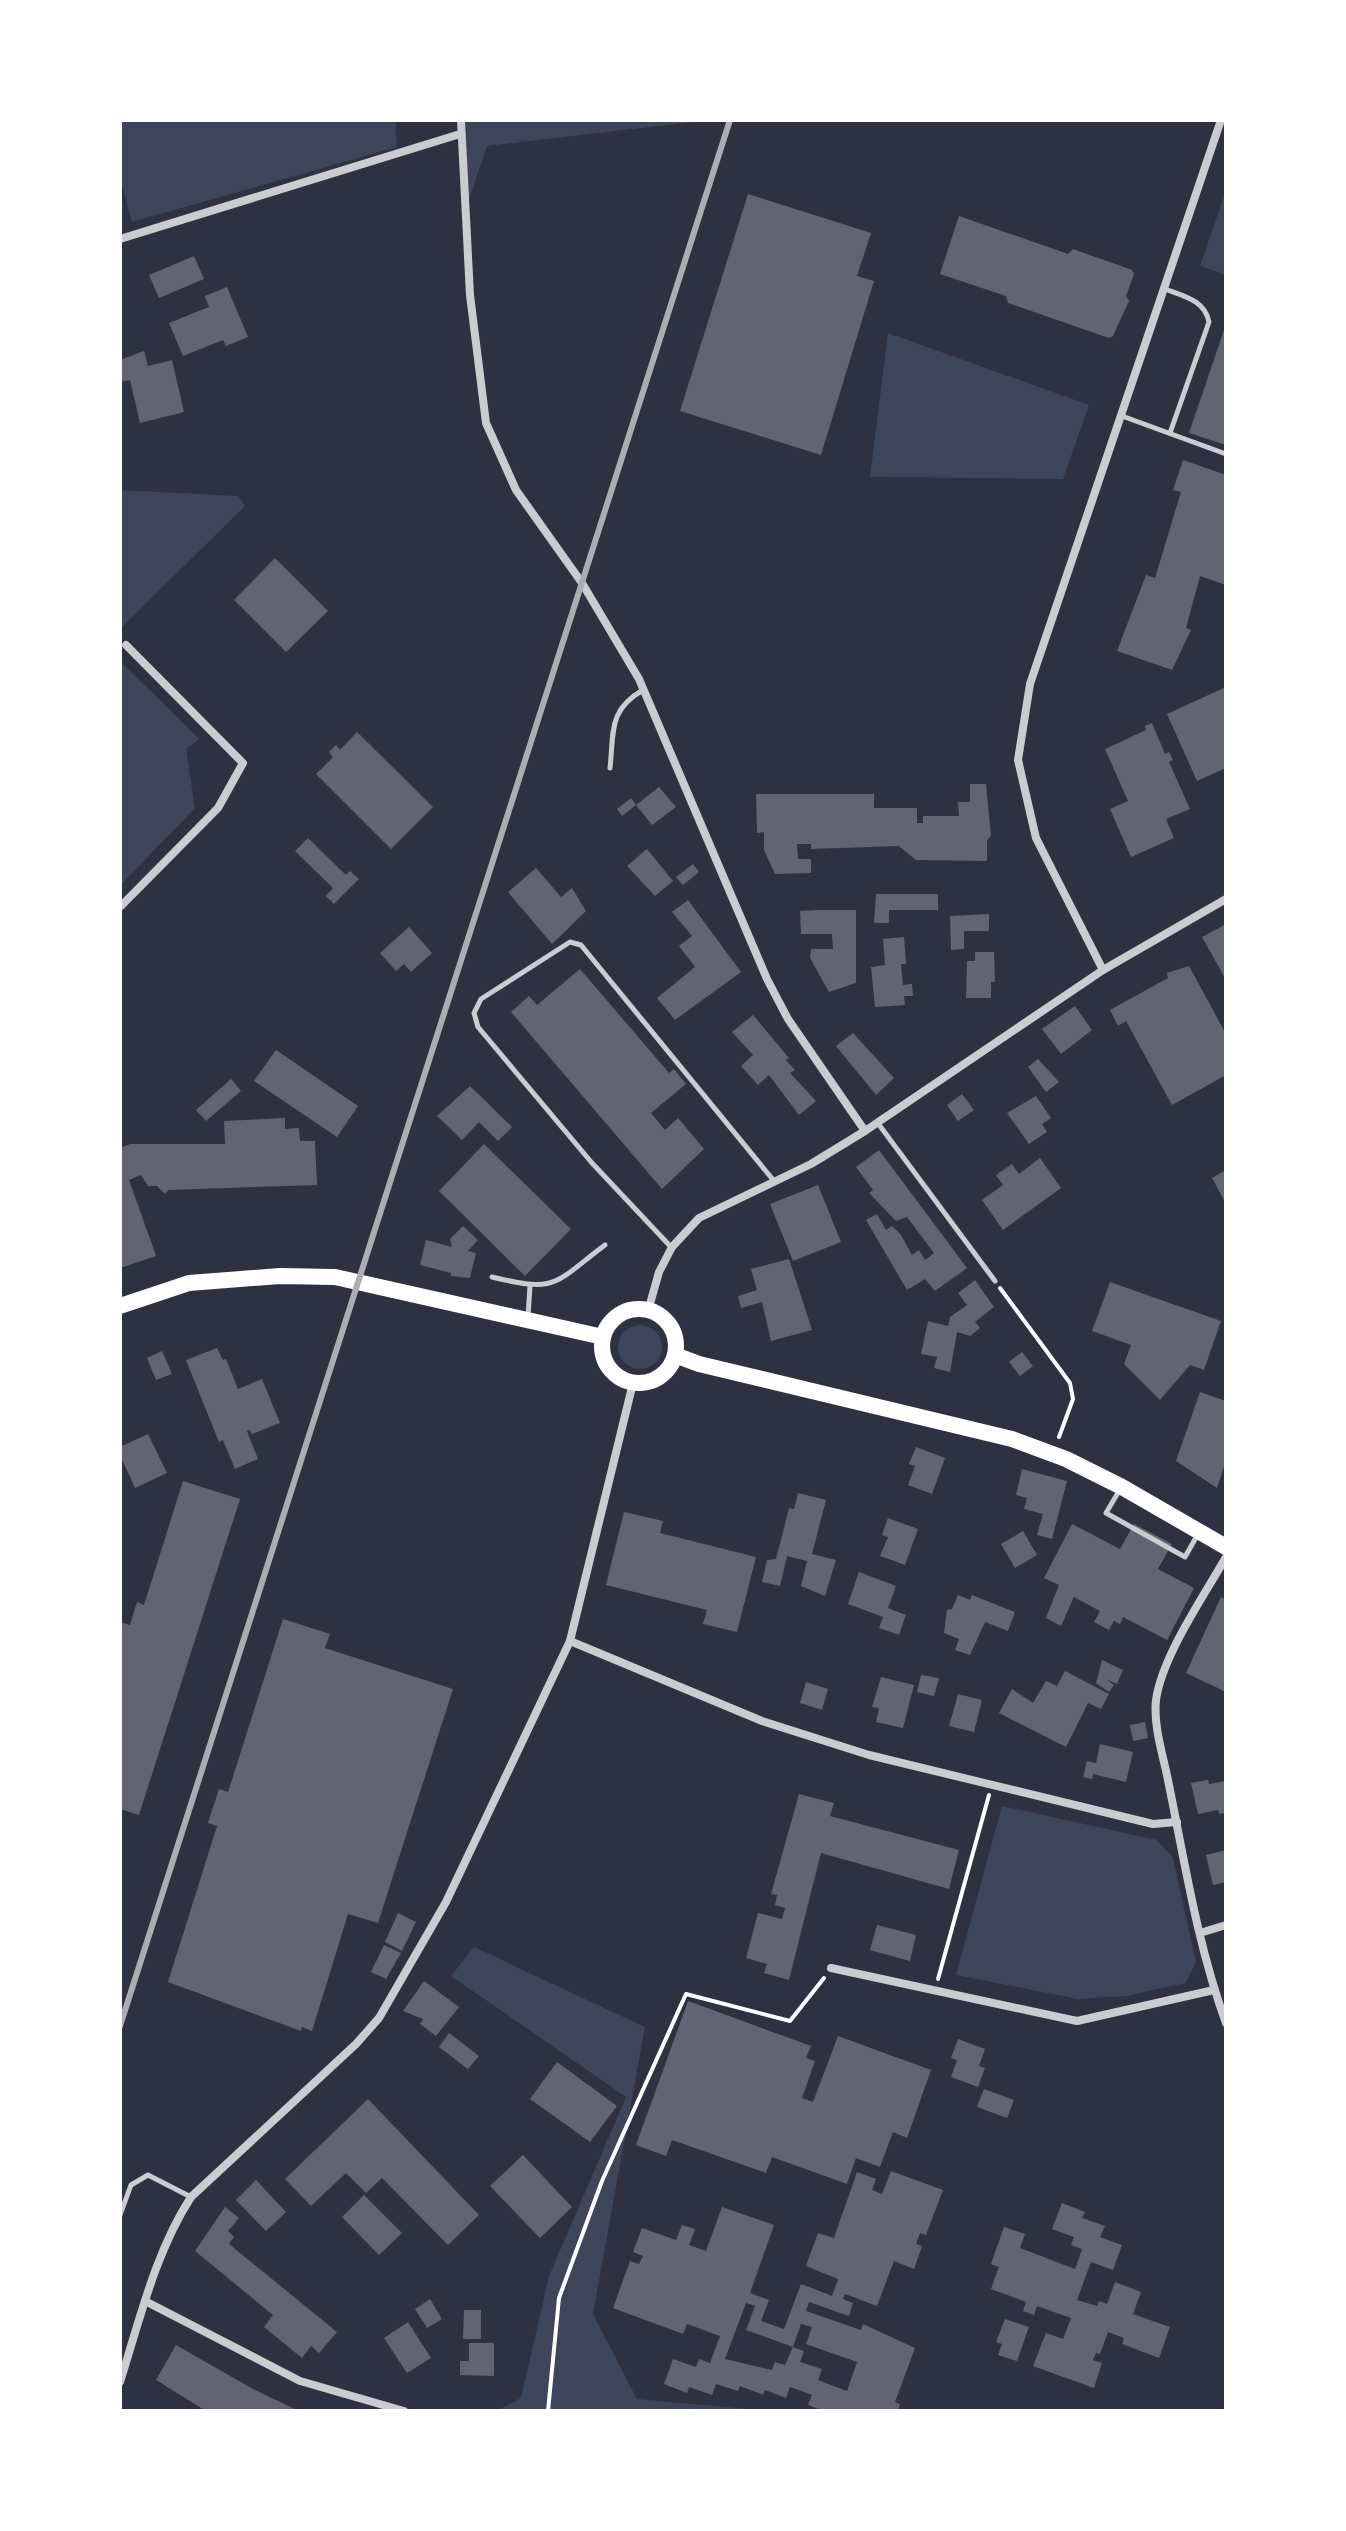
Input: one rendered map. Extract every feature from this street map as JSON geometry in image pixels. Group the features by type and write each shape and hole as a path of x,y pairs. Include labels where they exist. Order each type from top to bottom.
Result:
{"main road":[{"path":"120,1306 189,1283 307,1275 358,1280 603,1337"},
{"path":"637,1309 648,1311 671,1327 675,1355 664,1374 655,1380 633,1383 621,1379 605,1361 603,1337 616,1318 637,1309"},
{"path":"675,1355 699,1364 949,1423 1052,1454 1122,1487 1226,1547"}],"street":[{"path":"461,120 470,295 486,423 516,490 582,583 643,690 781,1006 865,1131"},
{"path":"1103,970 1036,838 1018,760 1030,684 1221,120"},
{"path":"120,239 460,134"},
{"path":"120,907 218,808 243,763 126,645"},
{"path":"648,1311 659,1272 672,1247 699,1218 865,1131 1103,970 1226,899"},
{"path":"120,2381 145,2301 175,2222 191,2197 356,2044 379,2018 446,1902 570,1641 633,1383"},
{"path":"1226,1557 1176,1648 1156,1699 1156,1720 1200,1933 1226,2023"},
{"path":"570,1641 762,1721 869,1755 1153,1824 1177,1822"},
{"path":"1200,1933 1226,1925"},
{"path":"831,1968 934,1993 1077,2021 1214,1990"},
{"path":"145,2301 300,2381 404,2411"}],"lane":[{"path":"1165,289 1197,302 1207,313 1209,322 1170,433"},
{"path":"1122,416 1226,454"},
{"path":"610,768 616,713 626,700 643,690"},
{"path":"672,1247 592,1163 478,1027 474,1013 481,999 570,942 581,945 774,1181"},
{"path":"877,1122 995,1281"},
{"path":"492,1277 530,1286 550,1286 605,1245"},
{"path":"528,1320 530,1286"},
{"path":"1122,1487 1106,1513 1185,1557 1199,1531"},
{"path":"120,2215 131,2185 148,2175 191,2197"}],"path":[{"path":"995,1281 1073,1392 1071,1407 1052,1454"},
{"path":"934,1993 992,1784"},
{"path":"548,2411 559,2298 602,2181 686,1994 790,2021 831,1968"}],"shaded area":[{"path":"120,120 395,120 397,147 132,222 120,177"},
{"path":"466,120 710,120 487,146 468,202"},
{"path":"1226,190 1226,275 1200,266"},
{"path":"888,333 1089,405 1063,479 870,477"},
{"path":"120,490 238,496 245,506 120,629"},
{"path":"120,661 199,739 186,749 195,808 120,886"},
{"path":"640,1325 655,1332 662,1347 655,1362 640,1369 625,1362 618,1347 625,1332"},
{"path":"1002,1806 1157,1840 1173,1858 1196,1962 1186,1983 1126,1996 1078,1999 956,1975"},
{"path":"474,1947 645,2027 593,2314 637,2399 770,2411 496,2411 521,2398 549,2276 626,2097 451,1976"}],"building":[{"path":"748,194 871,233 857,276 874,281 821,455 680,411"},
{"path":"959,216 1068,254 1073,249 1132,270 1134,274 1126,296 1129,301 1113,336 1109,338 1008,303 1006,296 940,274"},
{"path":"194,256 204,279 159,298 149,275"},
{"path":"227,287 248,337 226,346 223,340 183,356 169,323 209,307 205,296"},
{"path":"1226,327 1226,445 1189,433"},
{"path":"144,351 148,366 172,360 184,412 140,423 130,380 120,382 120,360"},
{"path":"1183,460 1226,475 1226,585 1200,576 1186,628 1191,630 1172,670 1117,651 1146,575 1155,578 1181,492 1173,490"},
{"path":"275,558 328,611 286,652 234,600"},
{"path":"1226,687 1226,768 1197,781 1167,714"},
{"path":"1152,723 1165,754 1169,752 1173,760 1169,762 1190,809 1166,819 1174,838 1131,857 1110,809 1128,801 1105,749 1146,730 1145,726"},
{"path":"357,732 433,807 391,849 316,774 333,757 329,752 336,745 340,750"},
{"path":"970,784 986,784 991,836 987,840 987,861 916,860 899,846 811,849 811,844 797,844 798,859 811,859 811,873 775,874 764,850 764,832 757,833 756,794 874,794 874,808 917,808 917,823 923,823 923,816 959,816 958,802 970,802"},
{"path":"659,787 676,807 652,825 636,805"},
{"path":"631,798 636,805 622,816 617,809"},
{"path":"308,838 346,875 350,871 359,879 334,904 326,896 333,888 295,851"},
{"path":"647,849 673,881 655,896 627,866"},
{"path":"693,864 699,872 683,885 676,877"},
{"path":"536,868 561,897 572,888 586,911 552,944 508,892"},
{"path":"876,894 938,894 938,910 889,910 889,923 874,923"},
{"path":"688,900 741,972 675,1020 657,998 695,967 679,946 692,936 672,912"},
{"path":"856,910 856,983 829,992 810,958 811,949 833,949 832,934 801,934 800,911"},
{"path":"989,914 989,931 964,931 964,949 951,950 950,916"},
{"path":"1226,924 1226,980 1202,937"},
{"path":"409,927 432,953 411,972 404,964 396,971 380,953"},
{"path":"904,937 906,964 901,964 903,985 912,984 913,996 904,996 905,1005 875,1007 871,967 885,965 883,939"},
{"path":"975,952 994,952 995,982 991,982 991,998 966,998 967,961 975,961"},
{"path":"1189,966 1226,1034 1226,1075 1172,1105 1126,1021 1118,1026 1110,1010 1168,978 1167,973"},
{"path":"580,969 669,1073 674,1069 686,1084 651,1113 665,1130 678,1118 704,1149 662,1189 511,1012 529,996 537,1005"},
{"path":"1075,1006 1092,1030 1061,1054 1042,1029"},
{"path":"753,1015 789,1058 786,1060 795,1070 790,1073 816,1101 799,1115 769,1075 758,1085 741,1066 753,1055 732,1032"},
{"path":"853,1033 894,1078 876,1095 836,1046"},
{"path":"276,1050 358,1106 337,1137 254,1081"},
{"path":"1038,1059 1059,1082 1046,1092 1028,1067"},
{"path":"231,1079 241,1091 206,1121 196,1110"},
{"path":"470,1086 512,1127 498,1141 479,1122 462,1140 437,1116"},
{"path":"962,1094 974,1110 958,1121 947,1105"},
{"path":"1036,1096 1051,1118 1042,1124 1047,1132 1029,1144 1007,1113"},
{"path":"285,1118 285,1129 299,1128 300,1141 315,1141 317,1185 168,1190 165,1194 157,1186 148,1186 141,1175 129,1180 156,1256 120,1268 120,1148 130,1144 225,1144 224,1121"},
{"path":"484,1144 571,1229 525,1276 439,1191"},
{"path":"879,1150 967,1268 935,1291 925,1279 907,1290 866,1220 877,1214 886,1230 892,1226 901,1235 912,1255 919,1250 925,1260 934,1253 907,1217 896,1221 869,1193 873,1190 856,1167"},
{"path":"1040,1158 1061,1188 1003,1230 982,1200 1003,1185 996,1175 1012,1164 1019,1174"},
{"path":"1226,1170 1226,1204 1212,1178"},
{"path":"818,1185 841,1242 793,1261 770,1204"},
{"path":"463,1226 478,1240 468,1251 476,1253 470,1278 451,1276 451,1273 420,1265 426,1240 452,1247 450,1239"},
{"path":"789,1259 812,1330 771,1341 762,1302 741,1308 738,1296 757,1290 751,1269"},
{"path":"975,1280 994,1307 975,1322 980,1328 970,1336 957,1332 950,1372 934,1368 937,1357 921,1354 928,1321 948,1326 950,1317 967,1305 958,1293"},
{"path":"1110,1282 1221,1321 1204,1370 1190,1365 1160,1400 1124,1364 1131,1345 1092,1331"},
{"path":"217,1348 223,1360 226,1359 238,1389 262,1379 280,1423 252,1434 250,1430 247,1431 258,1459 235,1469 223,1440 219,1442 186,1360"},
{"path":"162,1351 172,1374 156,1380 147,1358"},
{"path":"1022,1352 1033,1366 1020,1376 1009,1362"},
{"path":"1200,1392 1226,1401 1226,1460 1217,1488 1176,1461"},
{"path":"148,1434 167,1473 135,1488 120,1455 120,1447"},
{"path":"916,1447 945,1458 932,1494 908,1485 915,1466 909,1464"},
{"path":"1022,1469 1067,1481 1052,1539 1037,1535 1043,1514 1024,1509 1027,1498 1016,1495"},
{"path":"183,1481 240,1499 139,1815 120,1809 120,1622 130,1625 137,1602 144,1605"},
{"path":"798,1493 826,1500 812,1554 836,1560 825,1596 801,1586 807,1561 787,1556 780,1586 762,1582 767,1560 776,1559 789,1508 794,1509"},
{"path":"624,1512 663,1521 660,1533 756,1557 737,1632 703,1624 707,1610 606,1585"},
{"path":"888,1518 918,1529 905,1565 880,1556 888,1537 882,1535"},
{"path":"1072,1524 1120,1549 1134,1524 1172,1544 1158,1569 1194,1588 1167,1640 1123,1617 1120,1624 1114,1621 1109,1630 1094,1622 1100,1611 1074,1597 1061,1626 1046,1618 1059,1585 1044,1578"},
{"path":"1023,1531 1037,1555 1015,1568 1001,1544"},
{"path":"859,1572 896,1586 888,1608 906,1615 899,1635 879,1628 883,1617 848,1604"},
{"path":"958,1595 970,1600 972,1595 1015,1612 1008,1631 985,1622 970,1655 955,1650 959,1639 944,1633 947,1610 952,1609"},
{"path":"1221,1597 1226,1600 1226,1692 1186,1673"},
{"path":"283,1619 330,1634 325,1648 453,1689 378,1923 348,1914 312,2031 302,2027 301,2031 168,1982 217,1826 208,1823 219,1789 228,1792"},
{"path":"1102,1660 1123,1670 1117,1684 1106,1679 1114,1685 1109,1692 1096,1683"},
{"path":"1065,1671 1109,1694 1101,1709 1088,1703 1066,1747 999,1713 1012,1689 1033,1703 1046,1681 1057,1686"},
{"path":"921,1675 939,1678 934,1696 917,1692"},
{"path":"881,1677 914,1685 903,1728 876,1722 879,1708 872,1707"},
{"path":"806,1682 828,1689 822,1710 800,1703"},
{"path":"958,1694 982,1700 974,1732 949,1726"},
{"path":"1145,1722 1148,1738 1133,1741 1130,1725"},
{"path":"1100,1744 1133,1752 1126,1782 1093,1774 1092,1779 1083,1777 1087,1761 1096,1763"},
{"path":"1208,1780 1209,1784 1226,1781 1226,1813 1219,1814 1218,1810 1198,1814 1191,1783"},
{"path":"799,1794 834,1803 830,1816 959,1850 949,1889 821,1853 789,1980 764,1973 767,1964 746,1958 758,1913 782,1919 785,1908 775,1905 777,1895 771,1894"},
{"path":"1226,1850 1226,1882 1213,1885 1206,1855"},
{"path":"398,1913 416,1922 402,1951 385,1942"},
{"path":"877,1925 916,1935 910,1961 870,1950"},
{"path":"384,1945 401,1953 386,1979 371,1972"},
{"path":"424,1981 459,2007 436,2036 420,2024 423,2019 403,2011"},
{"path":"688,2001 811,2046 806,2058 815,2061 802,2098 813,2102 838,2036 931,2070 907,2138 893,2132 880,2167 856,2158 847,2184 772,2157 766,2173 672,2140 666,2156 636,2145"},
{"path":"449,2033 479,2056 468,2069 439,2047"},
{"path":"958,2039 985,2049 979,2066 985,2068 978,2087 951,2077 957,2060 951,2058"},
{"path":"557,2062 617,2106 590,2142 530,2099"},
{"path":"984,2089 1014,2100 1007,2118 977,2107"},
{"path":"368,2099 479,2215 448,2245 382,2178 366,2193 346,2173 311,2206 285,2179"},
{"path":"523,2155 572,2207 540,2238 490,2186"},
{"path":"891,2171 943,2190 926,2235 920,2233 916,2244 922,2246 914,2269 894,2261 877,2306 845,2294 843,2299 853,2303 849,2316 809,2302 806,2311 861,2330 863,2324 915,2348 895,2402 900,2404 898,2411 824,2411 808,2405 812,2395 790,2387 786,2398 765,2390 763,2395 740,2386 738,2391 716,2384 712,2395 689,2387 687,2393 664,2384 673,2359 696,2367 699,2359 710,2363 720,2336 687,2324 683,2334 613,2308 630,2261 639,2264 643,2256 633,2252 642,2228 676,2240 682,2225 695,2229 689,2245 706,2251 722,2207 774,2225 750,2293 769,2300 761,2321 784,2329 801,2284 832,2296 838,2279 806,2266 818,2233 834,2238 857,2172 876,2179 872,2190 882,2194","holes":["746,2303 755,2306 746,2330 793,2347 785,2365 775,2362 772,2370 725,2359","801,2324 812,2327 806,2344 857,2362 847,2391 818,2380 822,2369 800,2362 804,2351 793,2347"]},
{"path":"256,2180 286,2212 266,2231 236,2200"},
{"path":"364,2195 402,2233 379,2255 342,2217"},
{"path":"1062,2203 1085,2212 1082,2218 1105,2226 1100,2237 1122,2245 1113,2270 1091,2262 1077,2300 1097,2306 1099,2301 1107,2304 1115,2282 1141,2292 1133,2314 1170,2327 1159,2358 1122,2344 1124,2338 1108,2332 1100,2354 1096,2353 1093,2360 1102,2363 1094,2388 1033,2366 1046,2333 1063,2339 1071,2318 1037,2306 1034,2315 1023,2311 1026,2302 991,2289 999,2267 991,2264 1004,2227 1025,2234 1020,2248 1075,2269 1082,2249 1071,2245 1074,2237 1052,2229"},
{"path":"225,2207 239,2218 228,2231 234,2237 229,2244 337,2332 319,2353 311,2346 302,2358 264,2327 273,2315 195,2251"},
{"path":"430,2299 442,2319 427,2328 415,2309"},
{"path":"464,2310 481,2310 481,2339 463,2339"},
{"path":"1005,2319 1029,2327 1017,2361 998,2355 1002,2344 996,2342"},
{"path":"408,2322 431,2358 407,2373 384,2338"},
{"path":"469,2343 494,2343 494,2376 460,2375 460,2361 469,2361"},
{"path":"176,2345 299,2411 206,2411 156,2380"}],"railway":[{"path":"120,2026 730,120"}]}
